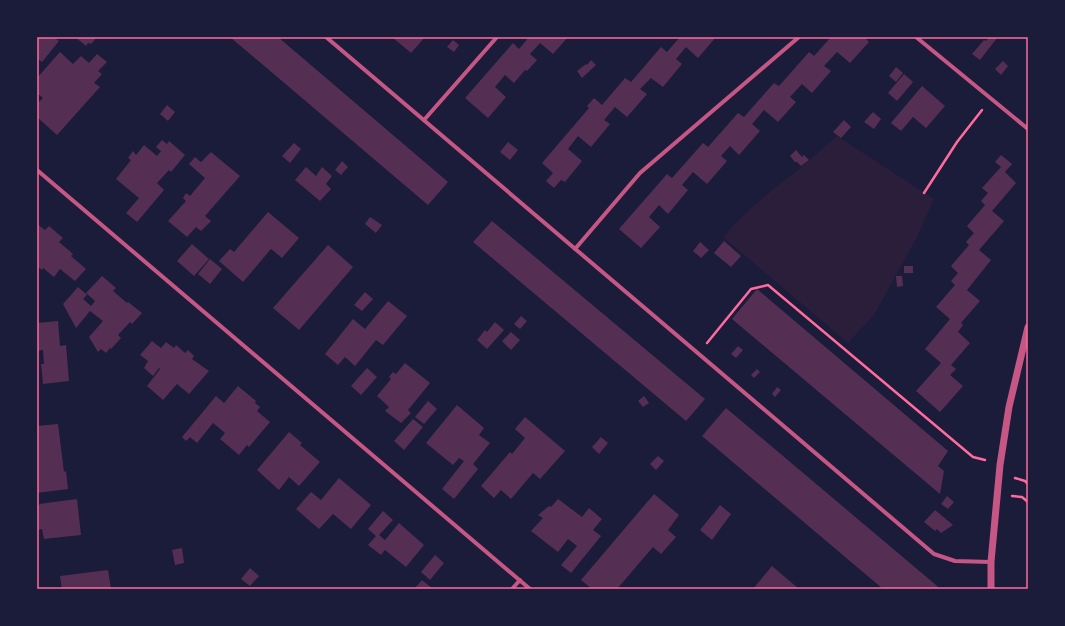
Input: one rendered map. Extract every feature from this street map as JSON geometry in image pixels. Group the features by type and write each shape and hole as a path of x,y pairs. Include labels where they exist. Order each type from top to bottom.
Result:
{"street":[{"path":"326,37 934,554 955,561 991,562"},
{"path":"424,120 497,37"},
{"path":"575,249 640,173 799,37"},
{"path":"916,37 1028,129"},
{"path":"37,170 530,589"},
{"path":"991,589 991,562 1000,465 1009,407 1028,328"},
{"path":"512,589 520,580"}],"path":[{"path":"924,193 957,142 991,99"},
{"path":"698,354 751,289 768,285 973,457 1000,465"}],"shaded area":[{"path":"837,136 934,199 917,237 874,315 848,343 723,237 740,218 759,201"}],"building":[{"path":"37,37 53,37 59,41 42,62 37,58"},
{"path":"75,37 97,37 91,44 88,43 86,46"},
{"path":"230,37 278,37 448,182 428,205"},
{"path":"392,37 425,37 411,53"},
{"path":"529,37 568,37 553,54 540,43 530,54 537,60 527,71 525,70 514,83 505,75 495,87 506,97 488,118 465,98 513,43 519,49"},
{"path":"680,37 716,37 698,58 686,47 676,59 682,64 663,87 651,78 640,89 647,94 627,117 615,107 604,120 610,124 591,147 578,136 568,149 582,161 565,182 561,180 554,188 546,181 553,173 542,163 589,108 587,106 594,98 602,105 625,78 631,82 661,47 667,52"},
{"path":"831,37 864,37 869,42 850,63 837,52 824,66 831,71 812,93 802,84 790,97 796,102 778,122 764,110 752,124 760,131 739,155 730,146 721,156 727,161 707,184 693,172 682,185 688,190 668,214 659,205 649,217 660,227 641,248 619,229 667,174 672,178 703,143 708,147 738,113 744,117 774,83 779,86 809,52 814,56"},
{"path":"989,37 997,38 980,60 972,54 984,40 986,41"},
{"path":"453,40 459,45 454,52 447,47"},
{"path":"60,52 73,64 81,56 89,63 97,54 107,62 98,71 102,74 94,83 100,87 57,135 37,117 37,104 43,98 37,93 37,78"},
{"path":"591,60 596,65 582,78 577,71 586,64 587,65"},
{"path":"1003,61 1008,66 1001,75 995,69"},
{"path":"896,67 903,73 896,82 889,76"},
{"path":"904,74 913,82 897,101 888,93"},
{"path":"922,86 945,106 926,128 913,117 901,131 891,123"},
{"path":"167,105 175,112 168,121 160,114"},
{"path":"873,112 881,119 874,129 864,122"},
{"path":"844,120 851,127 841,138 833,132"},
{"path":"162,140 167,144 169,141 185,155 171,172 169,170 157,183 164,190 137,222 126,213 139,198 116,179 131,160 128,158 133,151 136,155 144,145 157,156 161,151 156,147"},
{"path":"508,142 518,150 510,160 500,152"},
{"path":"294,143 301,149 290,163 282,156"},
{"path":"796,150 802,157 804,155 809,160 801,166 790,156"},
{"path":"211,152 240,176 205,216 211,221 201,231 196,227 187,237 168,221 186,201 183,198 186,193 190,196 205,178 189,164 195,157 201,162"},
{"path":"1001,155 1012,164 1005,172 1016,183 992,211 1004,221 979,250 991,260 967,290 980,301 961,323 963,325 958,332 970,343 951,365 956,369 950,375 963,386 940,412 916,391 941,363 925,349 950,319 936,307 955,285 951,281 958,273 951,266 969,245 966,242 974,233 967,226 985,205 981,201 988,193 982,188 1001,167 995,162"},
{"path":"342,161 348,167 341,175 335,170"},
{"path":"306,167 316,176 322,167 332,176 326,184 331,189 320,201 295,180"},
{"path":"268,212 299,238 282,258 271,249 243,282 219,261 230,249 234,252"},
{"path":"370,217 382,225 376,233 365,224"},
{"path":"492,221 705,399 686,421 473,242"},
{"path":"37,224 45,230 49,226 63,238 59,242 73,254 71,256 86,269 75,281 60,269 54,277 43,268 42,270 37,266"},
{"path":"724,241 741,256 731,267 714,253"},
{"path":"700,242 709,250 701,258 693,251"},
{"path":"192,244 209,259 194,276 177,261"},
{"path":"328,245 353,267 299,330 273,308"},
{"path":"210,259 222,269 210,284 198,274"},
{"path":"904,266 913,266 913,273 904,273"},
{"path":"102,276 116,288 113,291 142,313 132,324 130,322 118,335 121,338 106,353 101,349 98,352 89,337 103,321 90,311 76,328 63,304 78,287 87,295 83,299 91,306 95,301 86,293"},
{"path":"896,276 902,276 903,286 897,287"},
{"path":"757,289 948,451 938,466 944,471 940,494 732,319"},
{"path":"365,292 373,299 362,311 354,305"},
{"path":"388,301 407,316 383,345 376,340 355,366 345,357 338,365 325,354 353,319 365,329"},
{"path":"521,316 527,321 520,329 514,324"},
{"path":"58,321 60,346 66,345 69,381 43,384 41,364 44,364 43,350 37,351 37,323"},
{"path":"495,322 504,330 487,349 477,340 485,330 487,332"},
{"path":"511,332 520,340 511,350 502,341"},
{"path":"152,341 161,348 166,342 174,348 176,345 185,353 188,350 194,356 192,359 209,371 189,394 177,384 163,400 147,386 160,369 159,368 153,376 144,368 148,361 140,355"},
{"path":"738,346 743,350 736,358 731,354"},
{"path":"405,363 430,383 408,410 411,413 401,423 385,411 389,407 377,396 391,379 389,377 393,372 396,374"},
{"path":"367,368 377,377 361,395 351,386"},
{"path":"757,369 760,372 754,378 751,375"},
{"path":"238,386 256,401 255,403 260,407 257,411 270,422 249,447 247,445 239,455 220,439 225,433 213,423 197,443 190,437 186,441 182,437 216,396 224,403"},
{"path":"777,387 781,390 775,397 772,394"},
{"path":"644,396 649,403 643,407 638,401"},
{"path":"428,401 437,409 424,424 415,417"},
{"path":"457,405 484,428 479,435 490,443 473,464 478,469 454,499 442,489 464,461 459,458 453,465 426,443"},
{"path":"726,408 938,587 936,589 883,589 702,436"},
{"path":"525,417 565,451 540,479 533,473 511,499 501,490 494,498 481,486 510,452 512,454 525,438 515,429"},
{"path":"413,419 423,427 404,450 394,441"},
{"path":"58,424 64,472 66,471 68,489 37,493 37,426"},
{"path":"289,432 302,443 300,445 320,462 299,486 289,477 279,490 257,470"},
{"path":"601,437 608,443 599,454 592,447"},
{"path":"658,456 664,461 656,470 650,464"},
{"path":"339,478 371,505 351,529 333,514 319,529 296,509 311,492 321,500"},
{"path":"654,494 679,515 668,530 676,537 661,554 653,547 617,589 592,589 581,580"},
{"path":"947,496 954,502 948,509 941,504"},
{"path":"77,499 81,535 44,539 42,529 37,530 37,506 40,505 39,504"},
{"path":"558,499 582,517 589,508 602,519 593,530 601,536 571,573 561,565 577,546 568,539 558,552 531,531 543,518 538,515 549,506 551,507"},
{"path":"720,505 731,514 712,540 700,530"},
{"path":"935,510 953,525 941,533 937,529 935,531 924,522"},
{"path":"383,511 393,520 379,535 385,540 399,523 424,545 406,567 385,550 381,555 368,545 376,536 368,529"},
{"path":"182,548 184,563 175,565 172,550"},
{"path":"435,555 444,563 430,580 421,572"},
{"path":"772,566 799,589 753,589"},
{"path":"250,568 259,576 250,586 241,579"},
{"path":"108,570 111,589 62,589 60,576"},
{"path":"422,580 433,589 414,589"}]}
